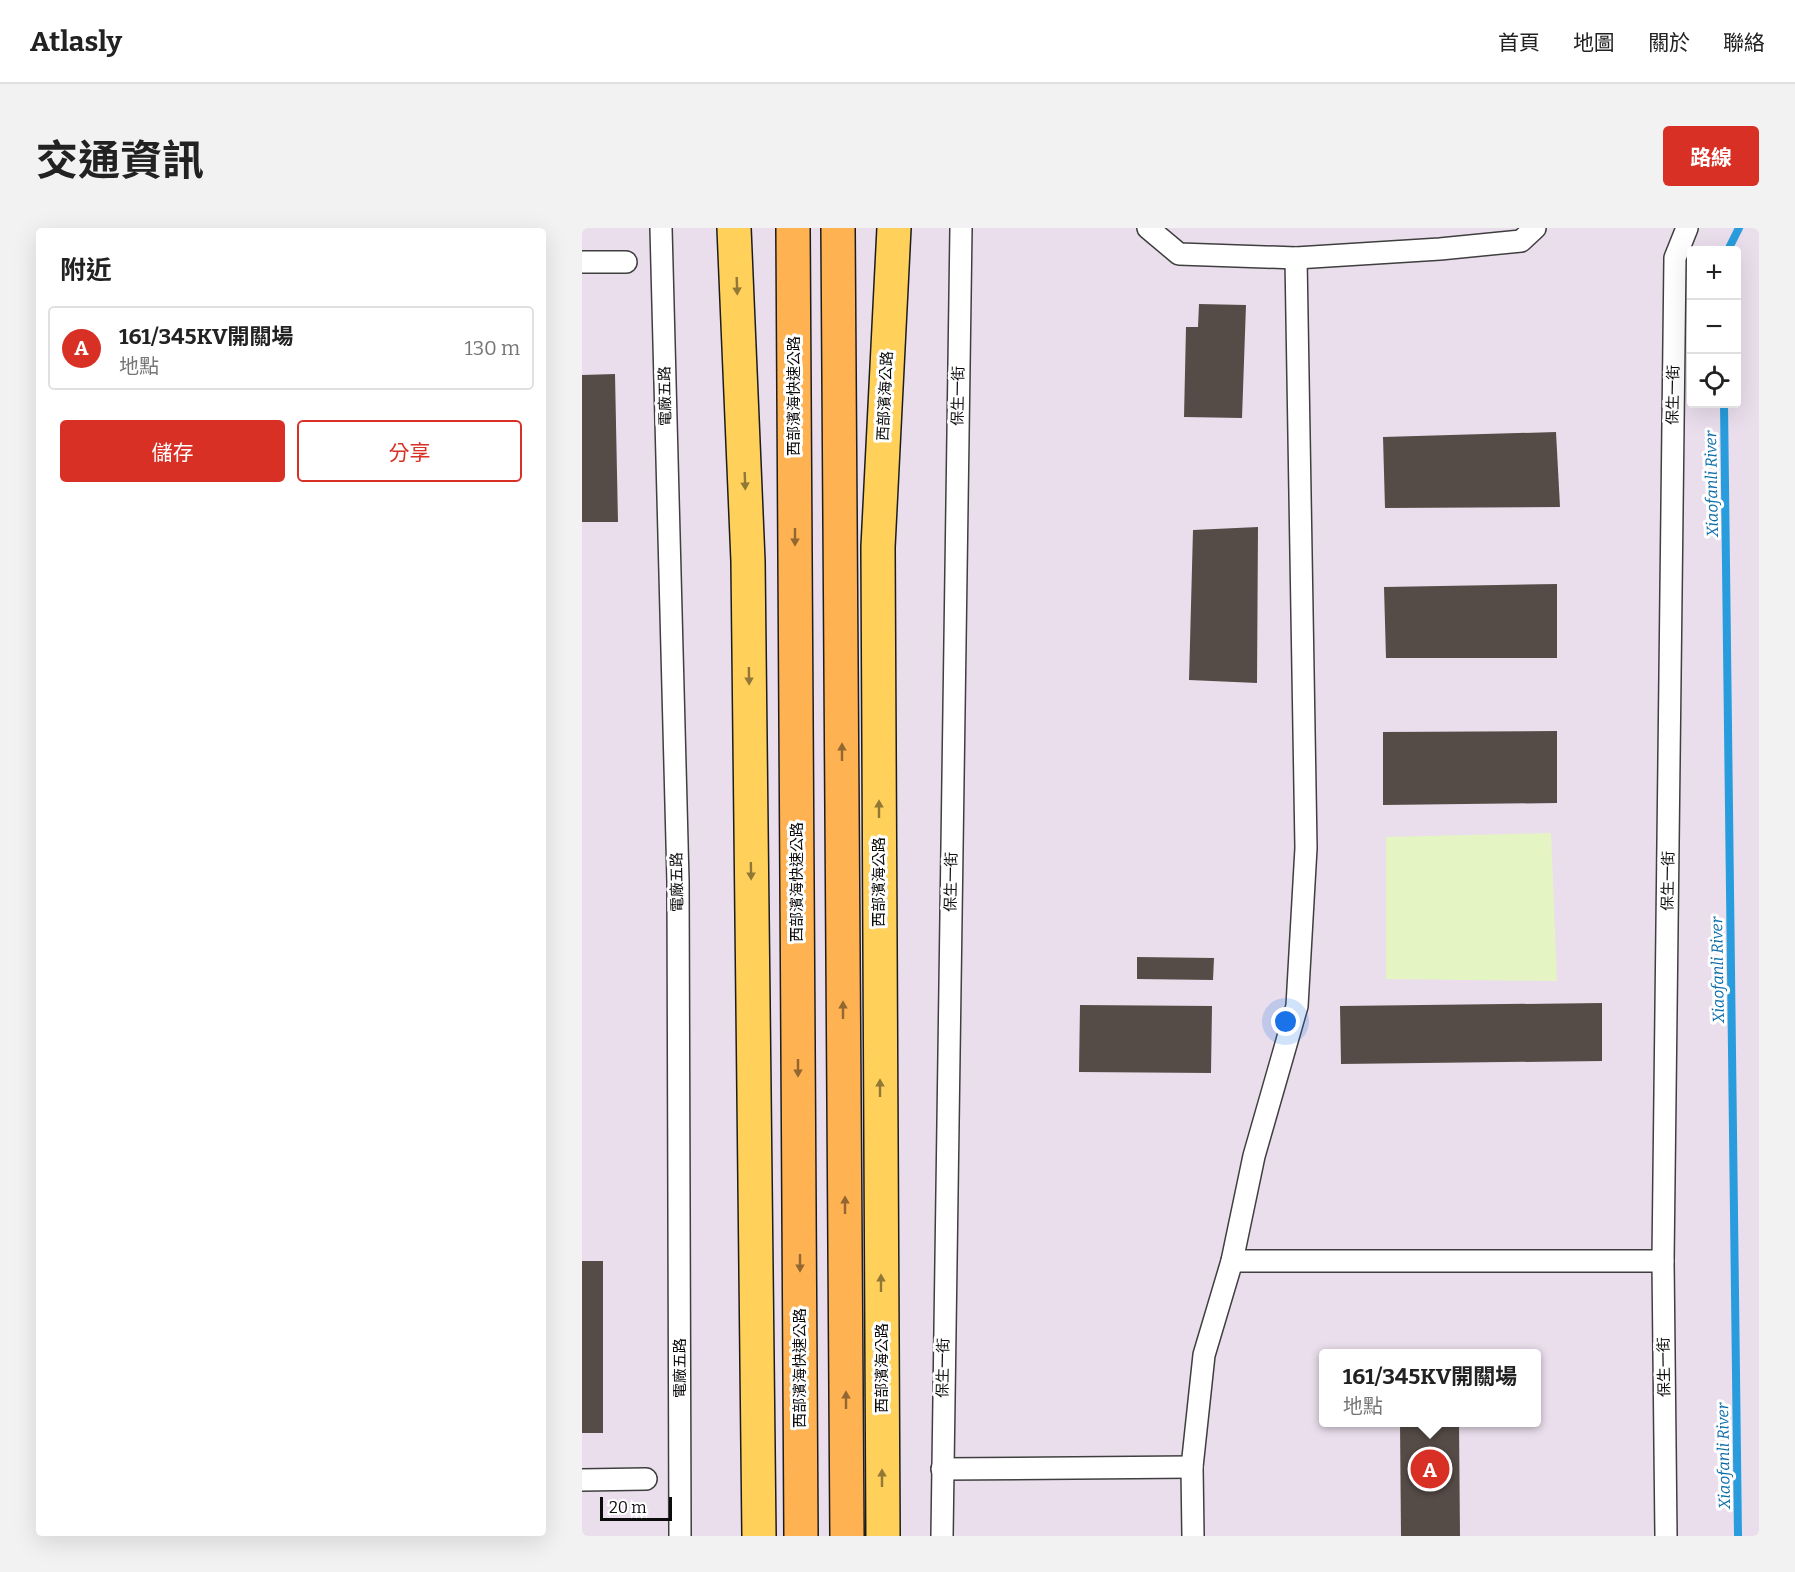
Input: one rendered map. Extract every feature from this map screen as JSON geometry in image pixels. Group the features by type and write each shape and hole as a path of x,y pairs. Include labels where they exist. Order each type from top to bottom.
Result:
{"highway":[{"path":"838,234 847,1536"},
{"name":"西部濱海快速公路","path":"793,238 801,1536"}],"main road":[{"path":"734,228 748,561 759,1536"},
{"name":"西部濱海公路","path":"883,1536 878,547 894,228"}],"street":[{"name":"電廠五路","path":"660,228 678,881 680,1536"},
{"name":"保生一街","path":"942,1536 961,228"},
{"path":"1148,228 1179,254 1296,258 1440,249 1521,241 1535,228"},
{"name":"保生一街","path":"1666,1536 1663,1261 1675,258 1687,228"},
{"path":"1192,1536 1192,1467 1204,1355 1232,1261 1254,1156 1296,1005 1297,994 1306,848 1296,258"},
{"path":"582,262 626,262"},
{"path":"1232,1261 1663,1261"},
{"path":"942,1469 1192,1467"},
{"path":"582,1480 646,1479"}],"shaded area":[{"path":"582,228 1759,228 1759,1536 582,1536"}],"green space":[{"path":"1551,833 1557,981 1386,979 1386,837"}],"building":[{"path":"1199,304 1246,305 1242,418 1184,417 1186,327 1198,327"},
{"path":"615,374 618,522 582,522 582,375"},
{"path":"1556,432 1560,507 1385,508 1383,437"},
{"path":"1258,527 1257,683 1189,680 1193,530"},
{"path":"1557,584 1557,658 1386,658 1384,587"},
{"path":"1557,731 1557,803 1383,805 1383,732"},
{"path":"1137,957 1214,958 1213,980 1137,979"},
{"path":"1602,1003 1602,1061 1341,1064 1340,1006"},
{"path":"1080,1005 1212,1006 1211,1073 1079,1072"},
{"path":"582,1261 603,1261 603,1433 582,1433"},
{"path":"1400,1427 1459,1427 1460,1536 1401,1536"}],"waterway":[{"name":"Xiaofanli River","path":"1730,246 1739,228"},
{"name":"Xiaofanli River","path":"1724,408 1738,1536"}],"place":[{"name":"161/345KV開關場","path":"1430,1469"}]}
